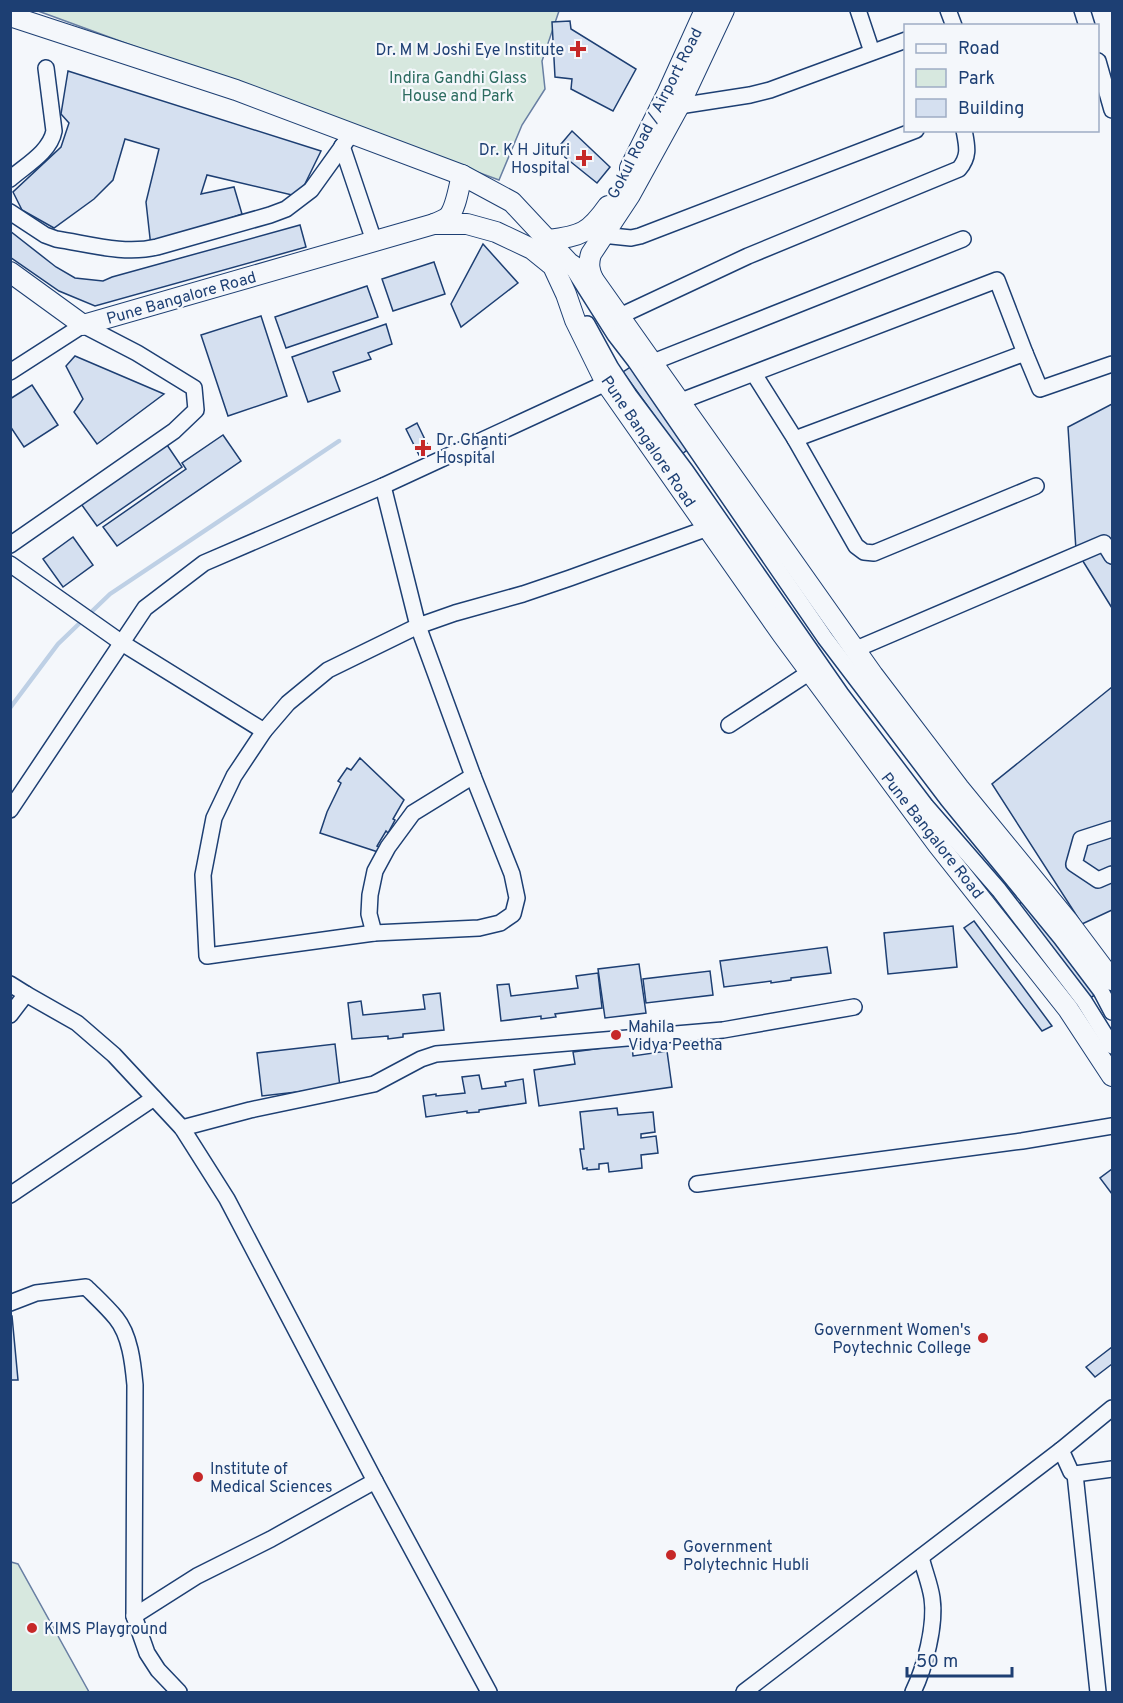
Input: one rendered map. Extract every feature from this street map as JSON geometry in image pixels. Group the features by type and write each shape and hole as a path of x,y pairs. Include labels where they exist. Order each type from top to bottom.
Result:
{"main road":[{"name":"Gokul Road / Airport Road","path":"593,279 589,270 591,254 705,10"},
{"name":"Gokul Road / Airport Road","path":"561,264 605,223 630,195 679,106 724,10"},
{"name":"Pune Bangalore Road","path":"10,16 236,90 347,140 462,175 512,202 549,240 561,264 566,294 575,320 606,382 810,672 938,845 1068,1009 1111,1070"},
{"path":"434,224 450,215 462,175"},
{"path":"549,240 576,236 595,224 605,223"},
{"name":"Pune Bangalore Road","path":"10,273 83,325 434,224 467,224 496,232 593,279 855,650 959,788 1113,980"}],"street":[{"path":"858,10 872,52"},
{"path":"679,106 770,90 904,41"},
{"path":"1099,64 1113,110"},
{"path":"10,179 47,148 52,140 54,131 46,68"},
{"path":"605,223 631,238 640,236 911,132"},
{"path":"620,316 748,256 959,169 966,162 964,132"},
{"path":"10,212 45,235 56,239 128,251 141,251 286,209 311,190 347,140"},
{"path":"347,140 374,241"},
{"path":"653,362 963,239"},
{"path":"561,264 635,361 825,638 948,800 1061,938 1101,991 1113,1012"},
{"path":"561,264 572,297 629,396 686,471 841,694 926,806 999,890 1084,1001 1113,1046"},
{"path":"681,401 997,280 1040,389 1113,364"},
{"path":"10,372 83,325 137,353 194,388 196,410 174,430 10,545"},
{"path":"795,439 1025,353"},
{"path":"754,374 795,439 856,546 864,552 874,554 1036,486"},
{"path":"10,810 145,608 204,563 383,486 606,382"},
{"path":"383,486 418,626 512,874 517,898 513,914 500,923 479,928 374,933 207,956 203,875 214,818 234,776 264,731 288,703 328,670 418,626 523,594 708,528"},
{"path":"855,650 1104,543 1113,556"},
{"path":"10,564 122,643 264,731"},
{"path":"729,725 810,672"},
{"path":"374,933 369,914 370,895 375,871 388,847 413,813 473,776"},
{"path":"1113,829 1081,839 1074,864 1098,880 1113,874"},
{"path":"10,984 77,1023 114,1055 182,1128 226,1199 489,1692"},
{"path":"10,1015 26,994"},
{"path":"182,1128 250,1110 374,1084 421,1059 436,1054 723,1030 854,1007"},
{"path":"10,1195 154,1098"},
{"path":"697,1184 1010,1143 1113,1126"},
{"path":"10,1303 36,1293 86,1287 117,1320 125,1338 132,1355 135,1385 134,1616 147,1653 158,1670 179,1692"},
{"path":"744,1692 1113,1408"},
{"path":"1060,1450 1071,1472 1075,1474 1113,1469"},
{"path":"1075,1474 1098,1692"},
{"path":"134,1616 197,1576 271,1539 375,1481"},
{"path":"913,1692 921,1676 930,1639 931,1624 932,1599 921,1557"}],"green space":[{"name":"Indira Gandhi Glass House and Park","path":"38,11 559,11 542,61 545,89 522,125 499,180"},
{"name":"KIMS Playground","path":"11,1562 18,1564 89,1692 11,1692"}],"building":[{"name":"Dr. M M Joshi Eye Institute","path":"570,21 571,29 636,69 613,111 571,89 572,79 555,77 552,22"},
{"path":"68,71 321,151 301,192 292,195 207,175 201,194 234,187 242,214 151,247 146,202 159,149 125,139 113,180 94,199 54,228 22,210 13,192 61,147 69,123 61,114"},
{"name":"Dr. K H Jituri Hospital","path":"572,131 610,167 597,183 556,150"},
{"path":"300,225 306,247 95,306 59,291 10,257 10,231 56,267 75,278 103,281"},
{"path":"483,244 518,283 461,327 451,304"},
{"path":"434,262 445,294 393,311 382,279"},
{"path":"367,286 378,317 286,348 275,317"},
{"path":"261,316 287,396 228,416 201,335"},
{"path":"386,324 392,344 368,353 371,359 333,372 340,391 308,402 292,357"},
{"path":"75,356 164,394 97,444 74,412 83,399 66,366"},
{"path":"635,364 691,447 682,454 623,372"},
{"path":"32,385 58,425 24,447 10,426 10,399"},
{"path":"1112,404 1112,608 1076,550 1068,427"},
{"path":"417,423 430,450 419,455 406,429"},
{"path":"223,435 241,461 117,546 103,527 186,469 182,463"},
{"path":"165,442 182,467 97,526 79,501"},
{"path":"73,537 93,565 63,587 43,559"},
{"path":"1112,687 1112,910 1082,924 992,784"},
{"path":"360,758 404,800 388,833 386,831 377,846 380,847 378,852 320,833 341,783 338,781 347,768 351,770"},
{"path":"1027,898 1098,993 1087,1000 1015,907"},
{"path":"974,921 1052,1026 1042,1031 964,928"},
{"path":"953,926 957,967 888,974 884,933"},
{"path":"827,947 831,973 771,983 771,981 724,987 720,961"},
{"path":"639,964 646,1013 605,1018 598,969"},
{"path":"710,971 713,995 646,1003 643,979"},
{"path":"598,973 602,1008 555,1014 556,1017 541,1019 541,1016 501,1021 497,985 509,984 511,996 578,988 576,976"},
{"path":"440,993 444,1030 403,1034 403,1037 388,1039 388,1036 352,1039 348,1003 361,1001 363,1015 425,1009 423,995"},
{"path":"335,1044 340,1087 262,1096 257,1053"},
{"path":"632,1044 633,1056 667,1051 672,1087 539,1106 534,1070 575,1064 573,1052"},
{"path":"479,1075 482,1089 506,1086 505,1082 523,1079 526,1103 479,1110 479,1112 467,1113 467,1111 426,1117 423,1096 465,1093 462,1077"},
{"path":"617,1108 618,1115 653,1112 655,1132 641,1134 641,1138 656,1136 658,1153 641,1155 642,1168 609,1172 608,1163 599,1164 599,1169 583,1169 580,1149 584,1149 580,1112"},
{"path":"1112,1169 1112,1194 1100,1178"},
{"path":"10,1316 12,1316 18,1380 10,1380"},
{"path":"1112,1347 1112,1364 1095,1377 1086,1367"}],"waterway":[{"path":"10,708 58,644 110,594 339,441"}],"place":[{"name":"Dr. M M Joshi Eye Institute","path":"578,49"},
{"name":"Dr. K H Jituri Hospital","path":"584,158"},
{"name":"Dr. Ghanti Hospital","path":"423,448"},
{"name":"Mahila Vidya Peetha","path":"616,1035"},
{"name":"Government Women's Poytechnic College","path":"983,1338"},
{"name":"Institute of Medical Sciences","path":"198,1477"},
{"name":"Government Polytechnic Hubli","path":"671,1555"},
{"name":"KIMS Playground","path":"32,1628"}]}
